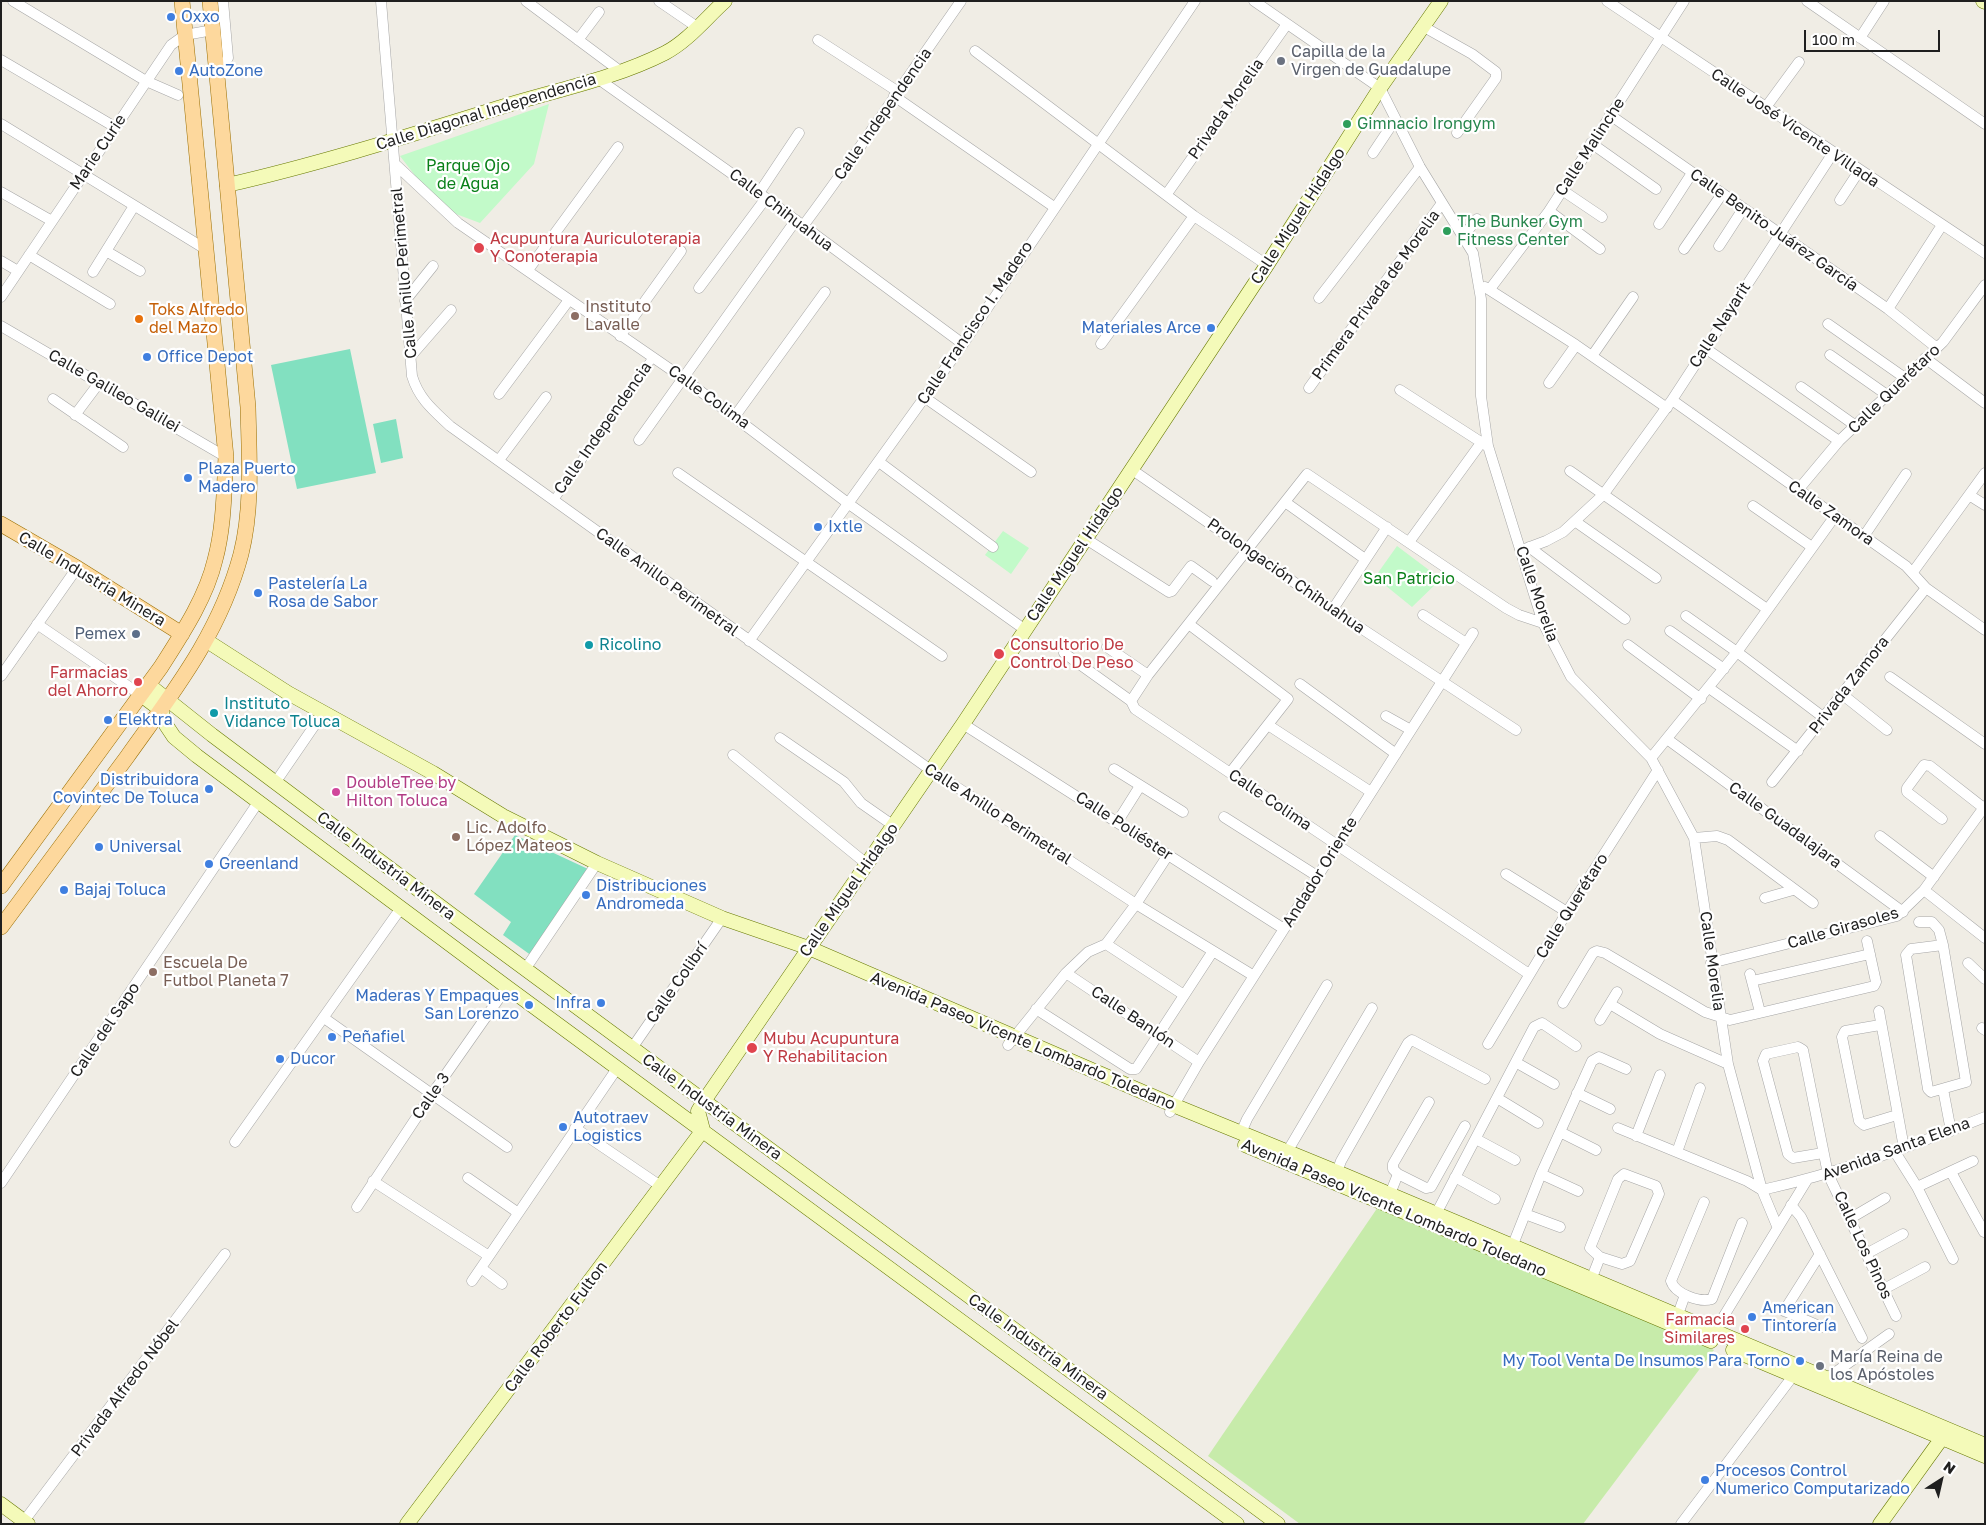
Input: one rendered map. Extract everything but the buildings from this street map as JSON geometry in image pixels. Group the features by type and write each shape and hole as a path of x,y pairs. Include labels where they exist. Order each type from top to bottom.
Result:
{"main road":[{"path":"1,886 145,690 182,634 207,585 216,560 226,457 182,1"},
{"path":"1,928 165,705 206,642 233,579 241,552 247,516 250,461 248,406 210,1"},
{"name":"Calle Diagonal Independencia","path":"227,185 288,171 620,71 666,53 686,38 725,1"},
{"name":"Calle Miguel Hidalgo","path":"703,1130 698,1111 704,1101 932,771 1024,629 1086,539 1131,468 1267,265 1380,88 1441,1"},
{"name":"Calle Industria Minera","path":"1,524 77,568 182,634"},
{"name":"Avenida Paseo Vicente Lombardo Toledano","path":"206,642 323,713 433,773 503,816 596,863 722,918 809,948 1011,1041 1711,1336 1826,1379 1945,1434 1985,1456"},
{"name":"Calle Industria Minera","path":"145,690 276,783 460,921 1278,1524"},
{"name":"Calle Industria Minera","path":"165,705 166,725 174,738 197,756 447,940 507,987 1237,1524"},
{"path":"197,756 199,744 212,736"},
{"path":"447,940 460,921"},
{"name":"Avenida Paseo Vicente Lombardo Toledano","path":"1172,1109 1241,1133 1337,1172 1387,1199 1436,1214 1512,1246 1677,1317 1711,1336 1793,1376 1945,1434 1985,1445"},
{"name":"Calle Roberto Fulton","path":"407,1524 703,1130"},
{"path":"1880,1524 1945,1434"},
{"path":"1,1504 25,1523"}],"street":[{"path":"13,1 146,81 178,95"},
{"path":"217,77 228,58 223,1"},
{"name":"Calle Anillo Perimetral","path":"381,1 391,141 412,376 420,397 450,426 932,771 1136,904 1254,976"},
{"path":"526,1 620,71"},
{"path":"659,1 697,27"},
{"name":"Calle Independencia","path":"639,440 799,223 851,162 895,94 961,1"},
{"name":"Calle Francisco I. Madero","path":"749,641 963,344 1054,207 1196,1"},
{"path":"1254,1 1380,88"},
{"name":"Calle José Vicente Villada","path":"1606,1 1660,39 1766,106 1859,171 1985,253"},
{"name":"Calle Malinche","path":"1490,290 1549,211 1684,1"},
{"path":"1807,1 1985,124"},
{"path":"1860,38 1884,1"},
{"path":"578,40 599,12"},
{"name":"Privada Morelia","path":"1166,195 1287,24"},
{"path":"1424,27 1472,54 1496,72 1496,78 1457,132"},
{"path":"185,35 213,30"},
{"name":"Marie Curie","path":"1,297 171,45 185,35"},
{"path":"818,40 1054,207"},
{"path":"975,51 1099,142 1194,216 1267,265"},
{"path":"1,60 115,127"},
{"path":"1766,106 1798,62"},
{"name":"Calle Chihuahua","path":"597,78 763,195 963,344"},
{"name":"Calle Morelia","path":"1380,88 1420,167 1464,235 1473,253 1480,285 1481,396 1485,444 1526,549 1543,623 1571,678 1651,758 1694,838 1711,963 1728,1064 1762,1190 1777,1226"},
{"name":"Calle Benito Juárez García","path":"1610,115 1743,210 1780,233 1888,309 1937,348"},
{"path":"1373,152 1395,120"},
{"path":"1,124 207,250"},
{"path":"699,288 763,195 799,133"},
{"path":"1591,143 1656,189"},
{"path":"528,270 618,148"},
{"name":"Calle Nayarit","path":"1526,549 1546,541 1576,522 1603,496 1669,404 1833,153"},
{"name":"Calle Colima","path":"394,164 458,223 683,378 849,504 1024,629"},
{"path":"1319,298 1420,167"},
{"path":"1840,200 1859,171"},
{"path":"1659,224 1692,173"},
{"path":"1562,190 1602,217"},
{"path":"1,192 52,221"},
{"path":"1684,249 1722,194"},
{"name":"Primera Privada de Morelia","path":"1309,388 1442,203"},
{"path":"93,272 134,206"},
{"path":"1719,246 1743,210"},
{"path":"1549,211 1600,249"},
{"path":"1100,344 1194,216"},
{"path":"1464,235 1477,219"},
{"path":"1888,309 1942,225"},
{"path":"106,251 140,271"},
{"path":"620,336 681,251"},
{"path":"29,255 110,304"},
{"path":"1,261 18,271"},
{"path":"405,301 433,266"},
{"name":"Calle Zamora","path":"1480,285 1669,404 1798,490 1913,572 1926,588 1985,630"},
{"name":"Calle Querétaro","path":"1798,490 1840,441 1937,348 1985,285"},
{"path":"735,416 825,292"},
{"path":"1592,356 1633,297"},
{"path":"499,394 569,300"},
{"path":"411,356 451,310"},
{"path":"1828,324 1905,378"},
{"name":"Calle Galileo Galilei","path":"1,326 226,457"},
{"path":"1549,383 1576,345"},
{"path":"1705,348 1840,441"},
{"path":"1830,355 1887,395"},
{"name":"Calle Independencia","path":"554,500 653,357"},
{"path":"1925,358 1985,403"},
{"path":"75,415 99,383"},
{"path":"1801,387 1856,426"},
{"path":"1400,390 1485,444 1409,542"},
{"path":"499,460 546,397"},
{"path":"924,398 1031,472"},
{"path":"54,399 123,447"},
{"path":"879,462 993,547"},
{"name":"Prolongación Chihuahua","path":"1131,468 1441,683 1516,730"},
{"path":"1570,471 1603,496 1767,609"},
{"path":"678,473 942,656"},
{"path":"1913,572 1985,473"},
{"path":"1133,705 1148,676 1307,474 1506,608 1519,615 1543,623"},
{"path":"1864,536 1906,474"},
{"path":"1969,495 1985,505"},
{"path":"1285,502 1365,559"},
{"path":"1753,506 1812,547"},
{"path":"1651,758 1701,699 1737,652 1835,516"},
{"path":"1576,522 1656,578"},
{"path":"1333,609 1388,527"},
{"path":"1086,539 1169,592 1172,591 1191,566 1212,582"},
{"path":"1526,549 1625,619"},
{"path":"1,676 77,568"},
{"name":"Privada Zamora","path":"1772,782 1798,752 1823,717 1926,588"},
{"path":"1423,615 1466,644"},
{"path":"1686,616 1823,717"},
{"path":"37,624 145,690"},
{"path":"1190,625 1288,699 1230,773"},
{"path":"1670,631 1724,669"},
{"name":"Andador Oriente","path":"1172,1109 1199,1062 1316,876 1474,633"},
{"path":"1628,645 1701,699"},
{"path":"1107,647 1148,676"},
{"name":"Calle Colima","path":"1064,654 1133,705 1336,846 1529,974"},
{"path":"1890,677 1985,744"},
{"path":"1300,684 1396,754"},
{"path":"1709,688 1798,752"},
{"path":"1843,694 1887,730"},
{"path":"276,783 323,713"},
{"path":"1386,716 1411,730"},
{"name":"Calle Poliéster","path":"963,724 1284,929"},
{"path":"1268,725 1371,792"},
{"path":"780,738 844,782 861,803 894,826"},
{"name":"Calle Guadalajara","path":"1667,739 1903,912"},
{"path":"733,755 868,865"},
{"path":"1942,818 1907,792 1907,788 1924,765 1930,766 1984,808"},
{"path":"1114,768 1183,812"},
{"name":"Calle Querétaro","path":"1488,1044 1567,912 1658,770"},
{"path":"1118,822 1140,786"},
{"name":"Calle del Sapo","path":"1,1183 259,801"},
{"name":"Calle Girasoles","path":"1711,963 1897,916 1924,890 1984,808"},
{"path":"1224,817 1316,876"},
{"path":"1694,838 1717,836 1728,840 1813,903"},
{"path":"1880,836 1934,877"},
{"path":"1011,1041 1066,973 1088,952 1106,944 1136,904 1168,855"},
{"path":"526,968 596,863"},
{"path":"1506,874 1567,912"},
{"path":"1765,898 1793,890"},
{"path":"1924,890 1985,938"},
{"path":"236,1142 401,908"},
{"name":"Calle Colibrí","path":"632,1048 722,918"},
{"path":"1919,922 1927,921 1936,925 1940,932 1943,945 1966,1082 1931,1092 1928,1089 1906,955 1911,949 1943,945"},
{"path":"1563,1003 1593,954 1597,951 1605,953 1705,1012 1730,1020 1874,986 1876,982 1867,941"},
{"path":"1106,944 1184,995"},
{"path":"1036,1009 1130,1069 1138,1067 1213,951"},
{"path":"1760,1012 1751,977 1870,954"},
{"path":"1968,963 1985,979"},
{"name":"Calle Banlón","path":"1066,973 1199,1062"},
{"path":"1241,1133 1327,985"},
{"name":"Calle 3","path":"357,1207 432,1094 507,987"},
{"path":"1600,1020 1617,992"},
{"path":"1610,1004 1660,1034 1728,1064"},
{"path":"1287,1152 1372,1008"},
{"path":"1879,1011 1897,1115 1900,1150 1953,1259"},
{"path":"324,1018 507,1147"},
{"path":"1436,1214 1517,1063 1534,1027 1542,1023 1576,1046"},
{"path":"1880,1025 1845,1031 1842,1037 1859,1122 1864,1125 1897,1115"},
{"path":"1337,1172 1408,1043 1416,1040 1484,1079"},
{"name":"Calle Los Pinos","path":"1823,1153 1793,1158 1788,1154 1763,1061 1766,1054 1798,1047 1803,1050 1828,1174 1851,1218 1896,1316"},
{"path":"1512,1246 1541,1174 1592,1061 1600,1057 1626,1070"},
{"path":"1517,1063 1554,1084"},
{"name":"Calle Industria Minera","path":"472,1281 517,1212 618,1067"},
{"path":"1636,1136 1660,1075"},
{"path":"1677,1152 1700,1088"},
{"path":"1944,1089 1951,1130"},
{"path":"1577,1093 1610,1109"},
{"path":"1497,1098 1538,1123"},
{"path":"1429,1102 1393,1164 1393,1169 1398,1174 1426,1188 1431,1187 1465,1126"},
{"name":"Avenida Santa Elena","path":"1762,1190 1828,1174 1900,1150 1985,1117"},
{"path":"575,1128 662,1187"},
{"path":"1618,1128 1762,1190"},
{"path":"1560,1132 1596,1150"},
{"path":"1476,1139 1515,1160"},
{"path":"1917,1187 1973,1161"},
{"path":"1951,1172 1984,1232"},
{"path":"1387,1199 1398,1174"},
{"path":"1541,1174 1578,1191"},
{"path":"1624,1174 1656,1186 1659,1194 1630,1261 1622,1264 1600,1257 1592,1252 1590,1243 1621,1175 1624,1174"},
{"path":"1455,1177 1495,1199"},
{"path":"468,1178 517,1212"},
{"name":"Avenida Santa Elena","path":"1711,1336 1807,1180"},
{"path":"373,1181 489,1256"},
{"path":"1851,1218 1885,1198"},
{"path":"1704,1202 1671,1281 1674,1287 1685,1295 1706,1300 1712,1298 1742,1223"},
{"path":"1791,1205 1801,1218 1862,1338"},
{"path":"1524,1214 1560,1227"},
{"path":"1866,1254 1903,1234"},
{"name":"Privada Alfredo Nóbel","path":"25,1523 225,1254"},
{"path":"1820,1254 1781,1310 1822,1327"},
{"path":"1591,1280 1600,1257"},
{"path":"1884,1289 1925,1266"},
{"path":"480,1268 502,1284"},
{"path":"1677,1317 1685,1295"},
{"path":"1826,1379 1889,1334"},
{"path":"1681,1524 1793,1376"}],"green space":[{"name":"Parque Ojo de Agua","path":"549,104 534,164 480,223 440,208 400,156"},
{"path":"350,349 376,473 297,489 271,365"},
{"path":"396,419 403,458 381,463 373,424"},
{"path":"1003,531 1029,548 1011,574 985,555"},
{"name":"San Patricio","path":"1397,546 1441,579 1412,607 1375,577"},
{"path":"515,835 588,869 532,956 503,935 511,922 474,894"},
{"path":"1378,1207 1714,1350 1583,1524 1300,1524 1208,1456"}],"place":[{"name":"Oxxo","path":"171,17"},
{"name":"Capilla de la Virgen de Guadalupe","path":"1281,61"},
{"name":"AutoZone","path":"179,71"},
{"name":"Gimnacio Irongym","path":"1347,124"},
{"name":"The Bunker Gym Fitness Center","path":"1447,231"},
{"name":"Acupuntura Auriculoterapia Y Conoterapia","path":"479,248"},
{"name":"Instituto Lavalle","path":"575,316"},
{"name":"Toks Alfredo del Mazo","path":"139,319"},
{"name":"Materiales Arce","path":"1211,328"},
{"name":"Office Depot","path":"147,357"},
{"name":"Plaza Puerto Madero","path":"188,478"},
{"name":"Ixtle","path":"818,527"},
{"name":"Pastelería La Rosa de Sabor","path":"258,593"},
{"name":"Pemex","path":"136,634"},
{"name":"Ricolino","path":"589,645"},
{"name":"Consultorio De Control De Peso","path":"999,654"},
{"name":"Farmacias del Ahorro","path":"138,682"},
{"name":"Instituto Vidance Toluca","path":"214,713"},
{"name":"Elektra","path":"108,720"},
{"name":"Distribuidora Covintec De Toluca","path":"209,789"},
{"name":"DoubleTree by Hilton Toluca","path":"336,792"},
{"name":"Lic. Adolfo López Mateos","path":"456,837"},
{"name":"Universal","path":"99,847"},
{"name":"Greenland","path":"209,864"},
{"name":"Bajaj Toluca","path":"64,890"},
{"name":"Distribuciones Andromeda","path":"586,895"},
{"name":"Escuela De Futbol Planeta 7","path":"153,972"},
{"name":"Infra","path":"601,1003"},
{"name":"Maderas Y Empaques San Lorenzo","path":"529,1005"},
{"name":"Peñafiel","path":"332,1037"},
{"name":"Mubu Acupuntura Y Rehabilitacion","path":"752,1048"},
{"name":"Ducor","path":"280,1059"},
{"name":"Autotraev Logistics","path":"563,1127"},
{"name":"American Tintorería","path":"1752,1317"},
{"name":"Farmacia Similares","path":"1745,1329"},
{"name":"My Tool Venta De Insumos Para Torno","path":"1800,1361"},
{"name":"María Reina de los Apóstoles","path":"1820,1366"},
{"name":"Procesos Control Numerico Computarizado","path":"1705,1480"}]}
